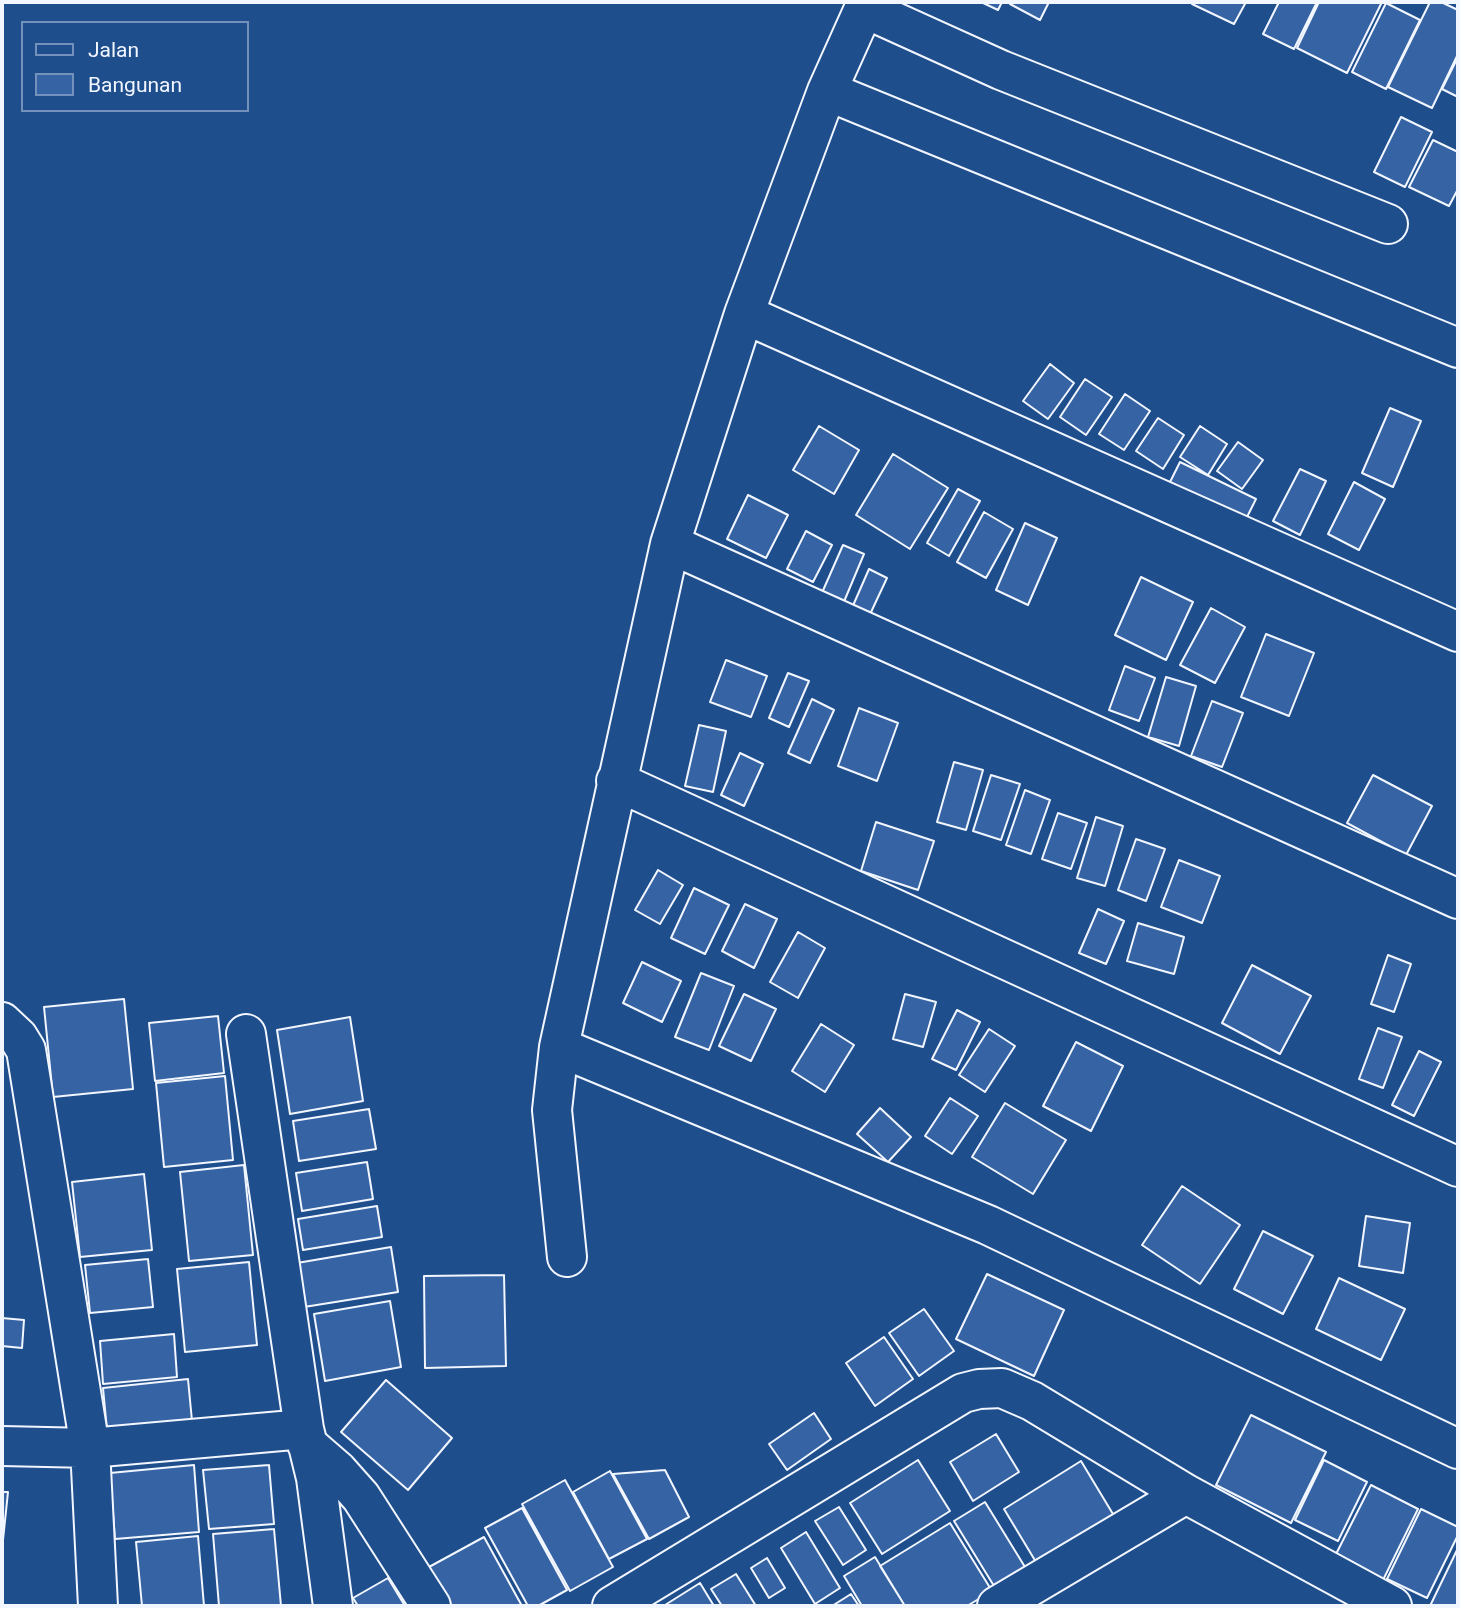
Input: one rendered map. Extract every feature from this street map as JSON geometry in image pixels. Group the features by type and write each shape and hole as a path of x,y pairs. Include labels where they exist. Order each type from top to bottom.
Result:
{"street":[{"path":"567,1257 552,1111 559,1047 670,544 744,314 827,90 866,5 1001,70 1388,225"},
{"path":"827,90 1458,348"},
{"path":"744,314 1458,632"},
{"path":"670,544 1458,899"},
{"path":"617,780 1458,1167"},
{"path":"2,1022 18,1037 26,1050 90,1448 98,1606"},
{"path":"246,1034 306,1436 316,1478 333,1606"},
{"path":"559,1047 988,1225 1458,1449"},
{"path":"612,1606 963,1393 1002,1388 1032,1401 1186,1494 1392,1606"},
{"path":"2,1446 90,1448 306,1436"},
{"path":"306,1436 361,1497 431,1606"},
{"path":"997,1606 1186,1494"}],"building":[{"path":"981,2 1002,2 998,10"},
{"path":"1049,2 1040,20 1010,4"},
{"path":"1246,2 1234,24 1192,4"},
{"path":"1279,2 1317,2 1294,49 1263,34"},
{"path":"1319,2 1382,2 1347,73 1297,48"},
{"path":"1430,2 1441,2 1458,10 1458,54 1432,108 1388,87"},
{"path":"1386,3 1420,20 1386,89 1352,72"},
{"path":"1458,57 1458,97 1442,89"},
{"path":"1401,117 1432,132 1405,187 1374,172"},
{"path":"1433,140 1458,152 1458,189 1449,206 1409,187"},
{"path":"1050,364 1074,383 1048,419 1023,401"},
{"path":"1085,379 1112,397 1086,435 1060,417"},
{"path":"1125,394 1150,411 1124,450 1099,434"},
{"path":"1390,408 1421,421 1393,487 1362,473"},
{"path":"1158,418 1184,435 1163,469 1136,451"},
{"path":"819,426 859,450 834,494 793,470"},
{"path":"1200,426 1227,444 1208,475 1180,457"},
{"path":"1238,442 1263,460 1242,489 1217,471"},
{"path":"893,454 948,488 910,549 856,515"},
{"path":"1180,462 1256,499 1242,527 1166,490"},
{"path":"1300,469 1326,481 1300,535 1273,521"},
{"path":"1354,482 1385,499 1359,550 1328,534"},
{"path":"958,489 980,501 949,556 927,543"},
{"path":"748,495 788,515 766,558 727,539"},
{"path":"984,512 1013,529 986,578 957,562"},
{"path":"1025,523 1057,538 1028,605 996,590"},
{"path":"806,531 832,545 813,582 787,569"},
{"path":"843,545 864,554 843,604 821,595"},
{"path":"869,569 887,578 865,625 848,617"},
{"path":"1141,577 1193,602 1166,660 1115,635"},
{"path":"1211,608 1245,627 1215,683 1180,665"},
{"path":"1266,634 1314,653 1289,716 1241,697"},
{"path":"726,660 767,676 751,717 710,702"},
{"path":"1125,666 1155,678 1139,721 1109,710"},
{"path":"788,673 809,681 789,727 769,718"},
{"path":"1166,677 1196,686 1179,746 1148,737"},
{"path":"812,699 834,710 810,763 788,753"},
{"path":"1212,701 1243,713 1222,767 1191,756"},
{"path":"859,708 898,723 877,781 838,766"},
{"path":"699,725 726,731 713,792 685,786"},
{"path":"740,753 763,764 744,806 721,795"},
{"path":"954,762 983,770 966,830 937,822"},
{"path":"991,775 1020,784 1001,840 973,831"},
{"path":"1373,775 1432,806 1406,855 1347,823"},
{"path":"1025,790 1050,800 1031,854 1006,845"},
{"path":"1058,813 1087,823 1071,869 1042,859"},
{"path":"1096,817 1123,826 1105,886 1077,878"},
{"path":"876,822 934,841 918,890 861,871"},
{"path":"1136,839 1165,849 1146,901 1118,890"},
{"path":"1179,860 1220,876 1202,923 1161,907"},
{"path":"658,870 683,885 660,924 635,910"},
{"path":"694,888 729,905 705,954 671,938"},
{"path":"745,904 777,919 754,968 722,951"},
{"path":"1098,909 1124,921 1106,964 1079,953"},
{"path":"1138,923 1184,937 1174,974 1127,961"},
{"path":"798,932 825,948 798,998 770,982"},
{"path":"1388,955 1411,964 1394,1012 1371,1004"},
{"path":"642,962 681,981 662,1022 623,1003"},
{"path":"1252,965 1311,996 1280,1054 1222,1023"},
{"path":"701,973 734,986 709,1050 675,1037"},
{"path":"744,994 776,1009 751,1061 719,1046"},
{"path":"905,994 936,1002 923,1047 893,1039"},
{"path":"124,999 133,1089 53,1097 44,1007"},
{"path":"957,1010 980,1022 956,1070 932,1059"},
{"path":"218,1016 224,1073 155,1081 149,1023"},
{"path":"350,1017 363,1101 290,1114 277,1030"},
{"path":"821,1024 854,1045 825,1092 792,1071"},
{"path":"1378,1028 1402,1037 1383,1088 1359,1079"},
{"path":"989,1029 1015,1046 985,1092 959,1075"},
{"path":"1076,1042 1123,1066 1091,1131 1043,1106"},
{"path":"1419,1051 1441,1062 1414,1116 1392,1105"},
{"path":"225,1076 233,1160 164,1167 156,1083"},
{"path":"950,1098 978,1116 952,1154 925,1136"},
{"path":"1005,1103 1066,1140 1033,1194 972,1157"},
{"path":"880,1108 911,1137 888,1162 857,1134"},
{"path":"369,1109 376,1149 299,1161 293,1121"},
{"path":"367,1162 373,1199 302,1211 296,1173"},
{"path":"244,1165 253,1255 189,1261 180,1172"},
{"path":"144,1174 152,1250 80,1257 72,1182"},
{"path":"1182,1186 1240,1225 1200,1284 1142,1245"},
{"path":"377,1206 382,1237 303,1250 298,1219"},
{"path":"1366,1216 1410,1223 1403,1273 1359,1266"},
{"path":"1263,1231 1313,1256 1283,1314 1234,1289"},
{"path":"391,1247 398,1292 304,1307 297,1263"},
{"path":"148,1259 153,1307 90,1313 85,1265"},
{"path":"249,1262 257,1345 185,1352 177,1269"},
{"path":"987,1274 1064,1310 1034,1376 956,1339"},
{"path":"504,1275 506,1366 425,1368 424,1276"},
{"path":"1339,1278 1405,1309 1381,1360 1316,1329"},
{"path":"390,1301 401,1367 325,1381 314,1314"},
{"path":"924,1309 954,1351 919,1376 889,1333"},
{"path":"2,1318 24,1320 22,1348 2,1346"},
{"path":"174,1334 177,1377 103,1384 100,1341"},
{"path":"884,1337 913,1379 875,1406 846,1363"},
{"path":"188,1379 192,1421 107,1430 103,1388"},
{"path":"386,1380 452,1438 408,1490 341,1432"},
{"path":"814,1413 831,1439 787,1470 769,1444"},
{"path":"1251,1415 1326,1452 1291,1523 1216,1485"},
{"path":"996,1434 1019,1472 973,1501 950,1462"},
{"path":"918,1460 950,1511 882,1554 850,1503"},
{"path":"1324,1460 1367,1482 1338,1541 1295,1520"},
{"path":"1081,1461 1119,1524 1042,1572 1004,1509"},
{"path":"194,1465 199,1532 115,1539 110,1473"},
{"path":"269,1465 274,1524 209,1529 203,1470"},
{"path":"665,1470 689,1517 649,1539 613,1474"},
{"path":"610,1471 647,1539 609,1559 573,1492"},
{"path":"565,1480 613,1567 570,1591 522,1504"},
{"path":"1371,1485 1418,1509 1383,1580 1335,1556"},
{"path":"2,1492 8,1492 3,1540 2,1539"},
{"path":"985,1502 1025,1567 994,1586 954,1521"},
{"path":"839,1507 866,1550 843,1565 815,1521"},
{"path":"522,1508 567,1590 538,1606 528,1606 485,1528"},
{"path":"1421,1509 1458,1527 1458,1535 1427,1598 1387,1579"},
{"path":"950,1523 992,1591 967,1606 905,1606 880,1566"},
{"path":"274,1529 281,1606 219,1606 213,1534"},
{"path":"806,1532 840,1588 815,1604 781,1548"},
{"path":"198,1536 204,1606 142,1606 136,1542"},
{"path":"484,1537 522,1606 451,1606 429,1567"},
{"path":"1458,1548 1458,1606 1430,1606"},
{"path":"875,1557 905,1606 862,1606 844,1576"},
{"path":"767,1558 785,1588 769,1598 751,1568"},
{"path":"736,1574 756,1606 722,1606 711,1589"},
{"path":"388,1578 405,1606 358,1606 353,1598"},
{"path":"700,1583 714,1606 665,1606 665,1605"},
{"path":"851,1594 859,1606 832,1606"}]}
